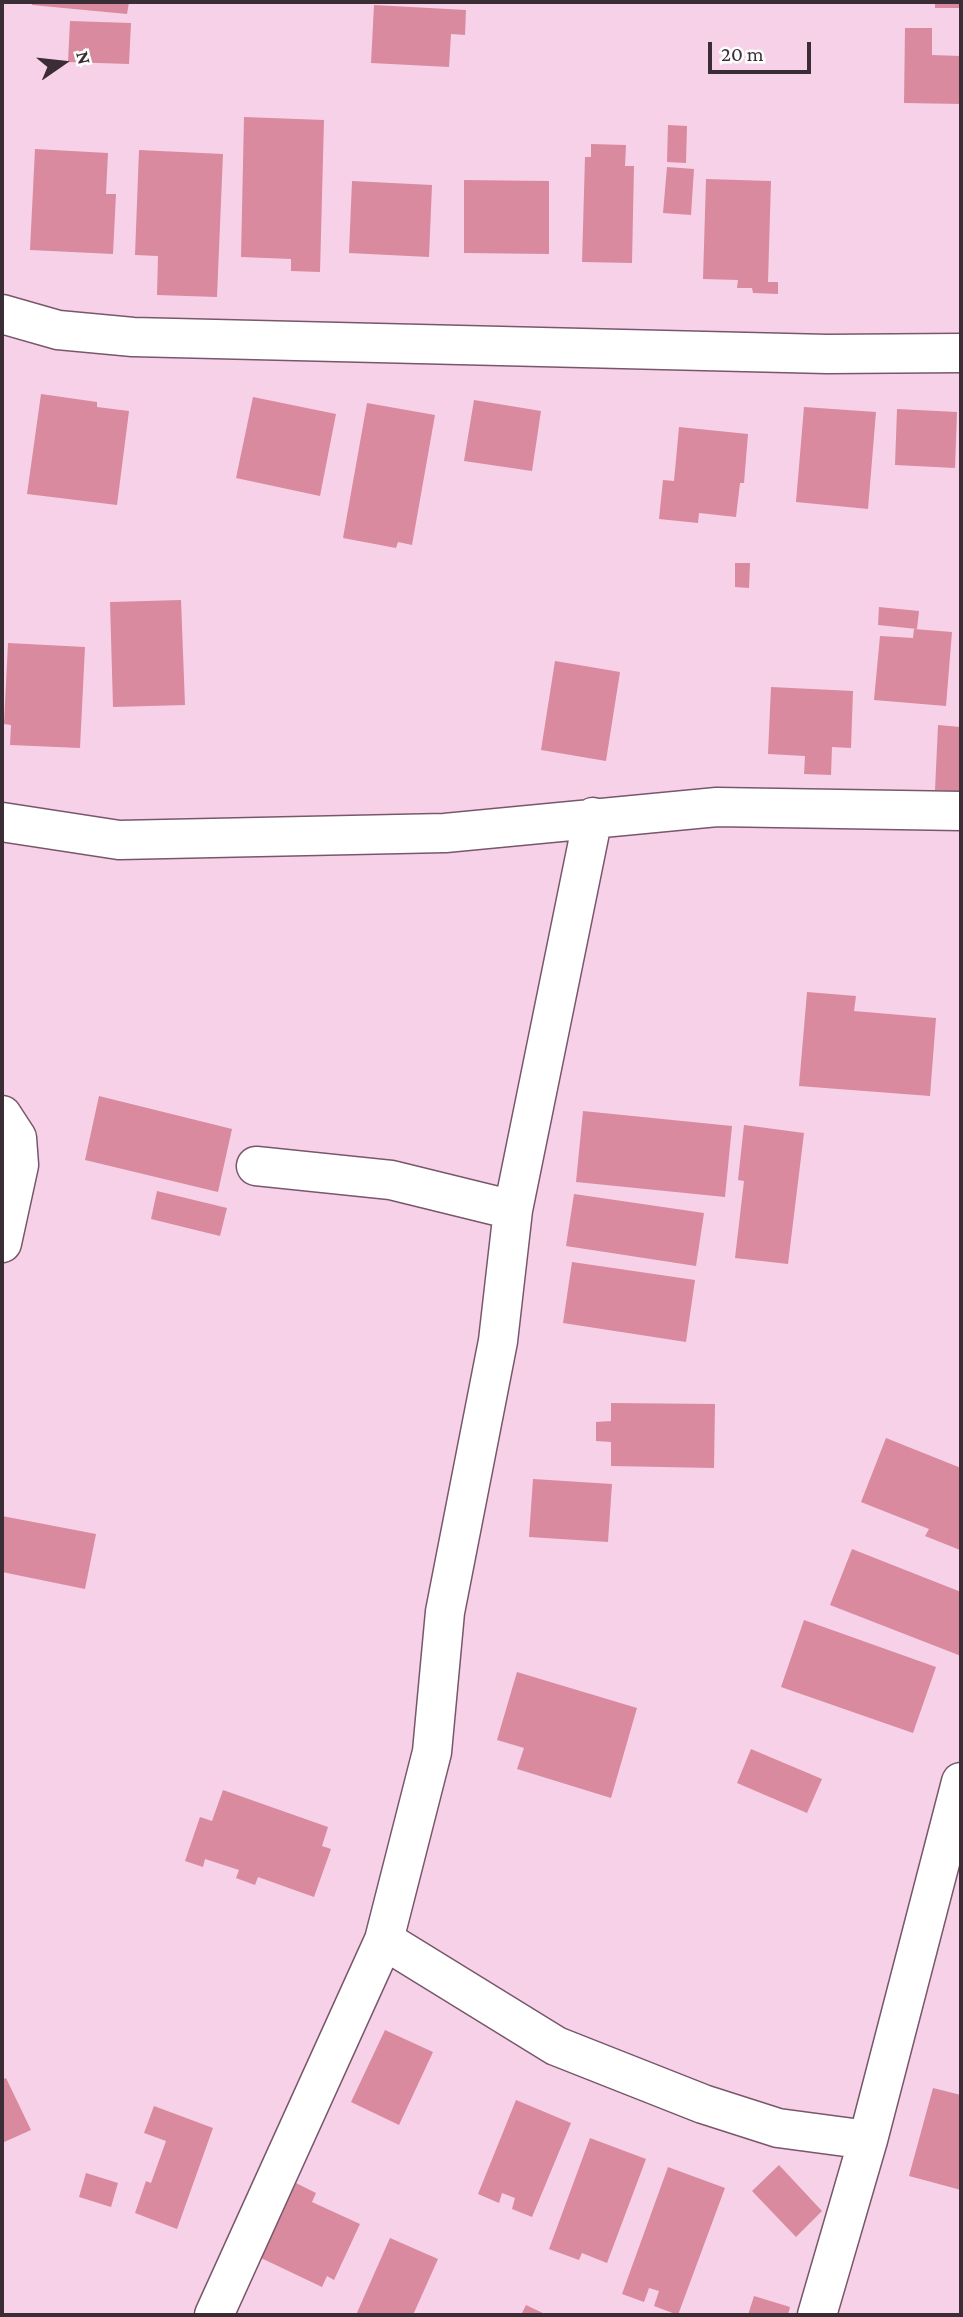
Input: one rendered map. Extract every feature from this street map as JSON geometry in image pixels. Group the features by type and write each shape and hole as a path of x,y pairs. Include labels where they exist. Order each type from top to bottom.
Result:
{"street":[{"path":"2,314 58,330 133,337 827,354 961,353"},
{"path":"2,822 119,841 445,832 717,807 961,811"},
{"path":"214,2315 384,1940 432,1752 445,1612 498,1340 513,1210 593,817"},
{"path":"2,1115 17,1138 19,1165 2,1243"},
{"path":"256,1166 391,1180 513,1210"},
{"path":"817,2315 868,2140 961,1782"},
{"path":"384,1940 556,2046 704,2104 778,2128 868,2140"}],"building":[{"path":"32,2 129,2 127,14 32,5"},
{"path":"935,2 961,2 961,8 935,8"},
{"path":"374,5 466,10 465,35 451,34 449,67 371,63"},
{"path":"70,21 131,23 129,64 68,62"},
{"path":"905,28 932,28 932,55 961,56 961,104 904,103"},
{"path":"244,117 324,120 320,272 291,271 291,259 241,257"},
{"path":"668,125 687,126 686,163 667,162"},
{"path":"591,144 626,145 625,166 634,166 632,263 582,262 585,157 591,157"},
{"path":"35,149 108,153 106,194 116,194 113,254 30,250"},
{"path":"139,150 223,154 217,297 157,295 158,256 135,255"},
{"path":"667,167 694,169 691,215 663,213"},
{"path":"706,179 771,181 768,282 778,282 778,294 753,293 752,288 737,288 738,280 703,279"},
{"path":"464,180 549,181 549,254 464,253"},
{"path":"352,181 432,185 429,257 349,253"},
{"path":"41,394 97,402 97,407 129,411 117,505 27,494"},
{"path":"253,397 336,414 320,496 236,478"},
{"path":"474,400 541,411 532,471 464,461"},
{"path":"367,403 435,415 412,545 398,542 396,548 343,538"},
{"path":"804,407 876,412 868,509 796,502"},
{"path":"897,409 957,412 955,468 895,465"},
{"path":"679,427 748,434 744,483 740,483 736,517 699,513 698,523 659,519 663,480 674,481"},
{"path":"735,563 750,563 749,588 735,587"},
{"path":"181,600 185,705 113,707 110,602"},
{"path":"879,607 919,611 917,629 878,625"},
{"path":"914,629 952,632 946,706 874,700 880,636 913,638"},
{"path":"8,643 85,647 80,748 10,745 11,725 4,724"},
{"path":"555,661 620,672 606,761 541,750"},
{"path":"771,687 853,691 851,748 832,747 831,775 804,774 805,756 768,754"},
{"path":"938,725 961,727 961,792 935,790"},
{"path":"807,992 856,996 854,1011 936,1018 930,1096 799,1086"},
{"path":"99,1096 232,1129 218,1192 85,1160"},
{"path":"583,1111 732,1126 725,1197 576,1182"},
{"path":"744,1125 804,1133 788,1264 735,1258 744,1181 738,1180"},
{"path":"157,1191 227,1208 220,1236 151,1219"},
{"path":"574,1194 704,1213 696,1266 566,1246"},
{"path":"572,1262 695,1280 686,1342 563,1323"},
{"path":"611,1403 715,1404 714,1468 611,1466 611,1442 596,1441 596,1422 611,1421"},
{"path":"886,1438 961,1468 960,1550 925,1536 929,1529 861,1502"},
{"path":"533,1479 612,1484 608,1542 529,1537"},
{"path":"2,1516 96,1534 85,1589 2,1572"},
{"path":"852,1549 961,1592 961,1656 830,1605"},
{"path":"804,1620 936,1667 913,1733 781,1687"},
{"path":"517,1672 637,1708 611,1798 517,1769 524,1748 497,1740"},
{"path":"751,1749 822,1779 807,1813 737,1783"},
{"path":"223,1790 328,1827 322,1846 331,1849 314,1897 258,1877 255,1885 236,1878 239,1870 205,1859 203,1867 185,1861 200,1817 212,1821"},
{"path":"385,2030 433,2052 399,2125 351,2102"},
{"path":"6,2078 31,2130 2,2143 2,2080"},
{"path":"933,2088 961,2095 961,2190 909,2176"},
{"path":"516,2100 571,2123 532,2217 512,2209 515,2198 502,2193 499,2203 478,2194"},
{"path":"154,2106 213,2128 177,2229 135,2213 146,2181 151,2183 166,2141 144,2133"},
{"path":"590,2138 646,2159 607,2263 582,2253 579,2260 549,2249"},
{"path":"779,2165 822,2211 796,2237 752,2191"},
{"path":"668,2167 725,2188 678,2315 654,2306 659,2291 649,2288 644,2302 622,2294"},
{"path":"86,2173 118,2183 111,2207 79,2197"},
{"path":"296,2183 316,2193 312,2202 360,2224 334,2280 327,2276 322,2287 261,2258"},
{"path":"390,2238 438,2259 413,2315 356,2315"},
{"path":"754,2296 790,2307 788,2315 748,2315"},
{"path":"526,2305 547,2315 521,2315"}]}
